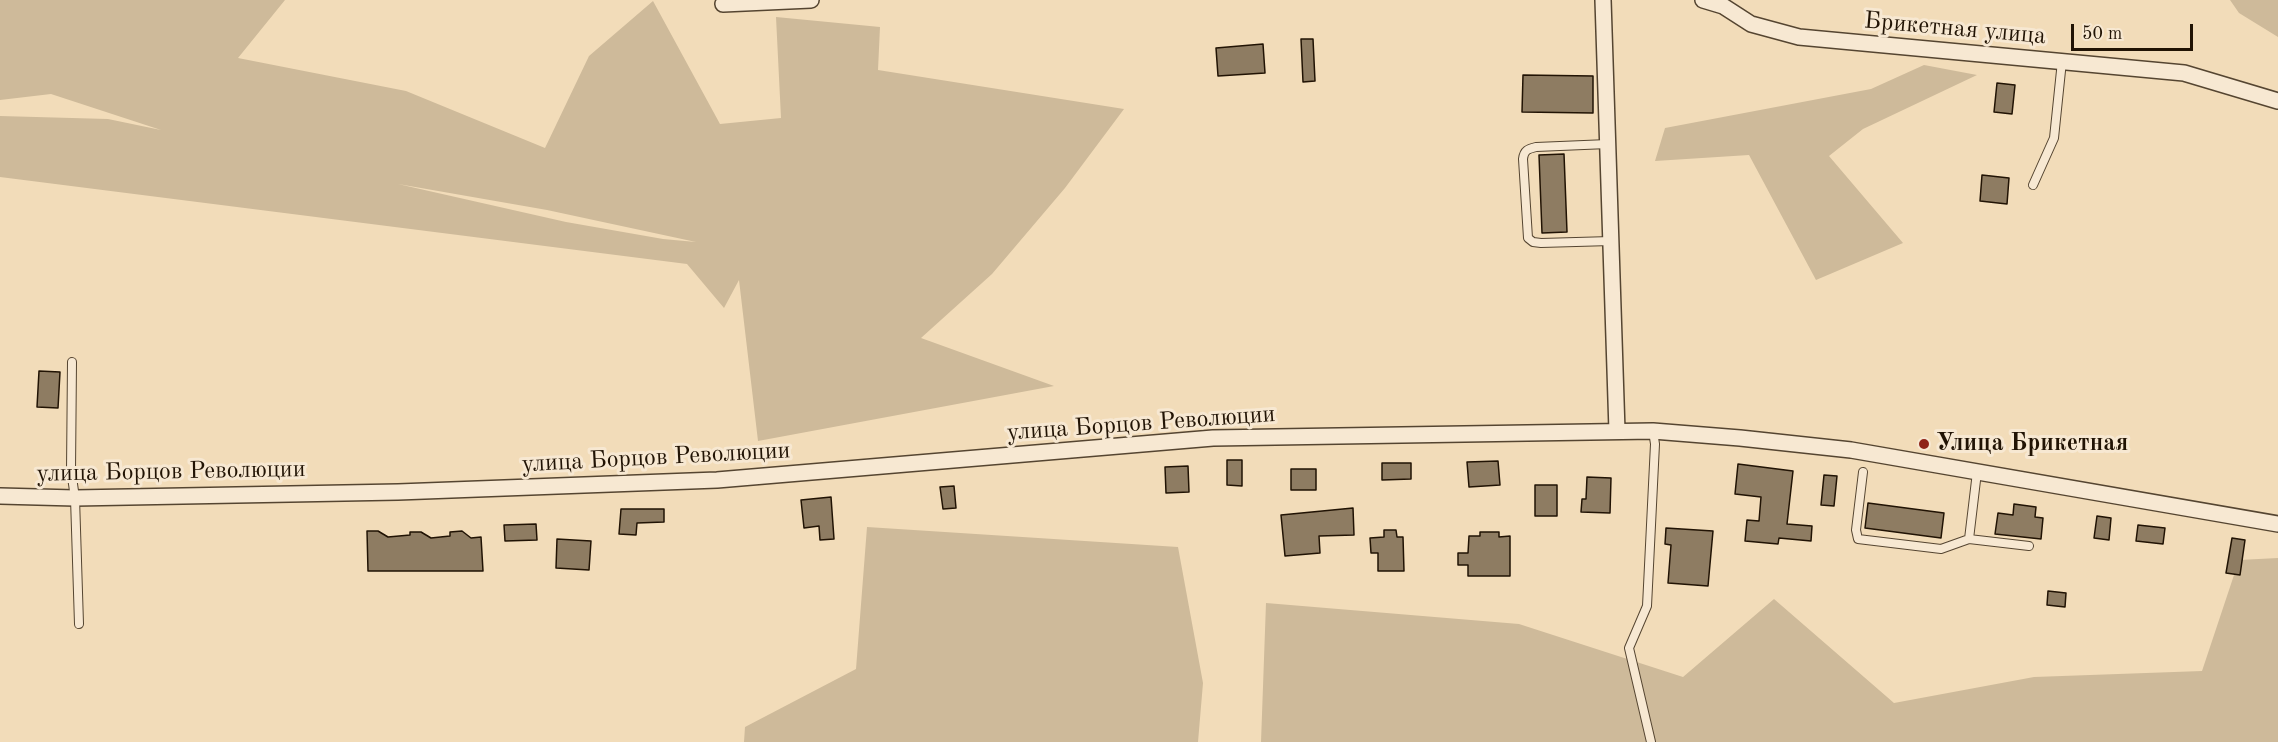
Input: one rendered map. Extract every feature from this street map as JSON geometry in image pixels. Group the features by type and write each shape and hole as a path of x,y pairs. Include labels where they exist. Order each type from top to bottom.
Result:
{"street":[{"path":"723,4 812,0"},
{"path":"1603,0 1617,431"},
{"name":"Брикетная улица","path":"1703,0 1723,6 1751,24 1798,38 2184,73 2278,101"},
{"name":"улица Борцов Революции","path":"0,496 75,498 398,492 717,480 1213,438 1653,431 1851,450 2278,524"}],"lane":[{"path":"2033,185 2054,138 2062,61"},
{"path":"1608,144 1536,147 1527,149 1523,159 1528,238 1540,243 1611,241"},
{"path":"72,362 71,470 75,498 79,624"},
{"path":"1651,742 1629,648 1647,606 1655,444 1653,431"},
{"path":"1863,472 1856,530 1858,539 1941,549 1969,539 2029,546"},
{"path":"1969,539 1977,472"}],"shaded area":[{"path":"0,0 285,0 238,58 406,91 545,148 589,56 653,1 720,124 781,118 776,17 880,27 878,70 1124,109 1065,188 992,274 921,338 1054,386 758,441 739,280 724,308 687,264 0,177 0,116 108,119 161,130 51,94 0,100","holes":["398,184 547,210 696,242 663,239 566,222"]},
{"path":"2230,0 2278,0 2278,37 2239,13"},
{"path":"1924,65 1977,75 1863,129 1829,156 1903,243 1816,280 1749,155 1655,161 1665,128 1871,89"},
{"path":"867,527 1178,547 1203,683 1198,742 744,742 745,727 856,669"},
{"path":"2278,558 2278,742 1261,742 1266,603 1519,624 1683,677 1774,599 1894,703 2034,677 2202,671 2239,560"}],"building":[{"path":"1301,39 1313,39 1315,81 1303,82"},
{"path":"1263,44 1265,73 1218,76 1216,48"},
{"path":"1523,75 1593,76 1593,113 1522,112"},
{"path":"1997,83 2015,85 2012,114 1994,112"},
{"path":"1564,154 1567,232 1542,233 1539,155"},
{"path":"1982,175 2009,178 2007,204 1980,201"},
{"path":"39,371 60,372 58,408 37,407"},
{"path":"1227,460 1242,460 1242,486 1227,485"},
{"path":"1498,461 1500,485 1469,487 1467,462"},
{"path":"1382,463 1411,463 1411,479 1382,480"},
{"path":"1738,464 1793,471 1787,524 1812,526 1811,541 1779,538 1778,544 1745,541 1747,520 1759,521 1761,497 1735,494"},
{"path":"1188,466 1189,492 1166,493 1165,467"},
{"path":"1291,469 1316,469 1316,490 1291,490"},
{"path":"1824,475 1837,476 1834,506 1821,505"},
{"path":"1587,477 1611,478 1610,513 1581,512 1582,499 1586,499"},
{"path":"1535,485 1557,485 1557,516 1535,516"},
{"path":"954,486 956,508 943,509 940,487"},
{"path":"831,497 834,539 820,540 819,526 804,528 801,500"},
{"path":"1868,503 1944,513 1941,538 1865,528"},
{"path":"2014,504 2036,507 2035,517 2043,518 2041,539 1995,534 1998,513 2013,515"},
{"path":"1353,508 1354,535 1319,536 1320,553 1285,556 1281,515"},
{"path":"621,509 664,509 664,522 637,523 636,535 619,534"},
{"path":"2097,516 2111,518 2109,540 2094,538"},
{"path":"536,524 537,540 505,541 504,525"},
{"path":"2138,525 2165,528 2163,544 2136,541"},
{"path":"1666,528 1713,531 1708,586 1668,583 1671,545 1665,544"},
{"path":"1384,530 1396,530 1397,537 1403,537 1404,571 1378,571 1378,553 1371,553 1370,538 1384,537"},
{"path":"367,531 378,531 388,537 421,532 431,538 450,536 450,532 462,531 471,538 481,537 483,571 368,571"},
{"path":"1480,532 1499,532 1499,537 1510,536 1510,576 1468,576 1468,565 1458,565 1458,553 1468,553 1469,536 1480,536"},
{"path":"2232,538 2245,540 2240,575 2226,573"},
{"path":"557,539 591,541 589,570 556,568"},
{"path":"2048,591 2066,593 2065,607 2047,605"}],"place":[{"name":"Улица Брикетная","path":"1924,444"}]}
